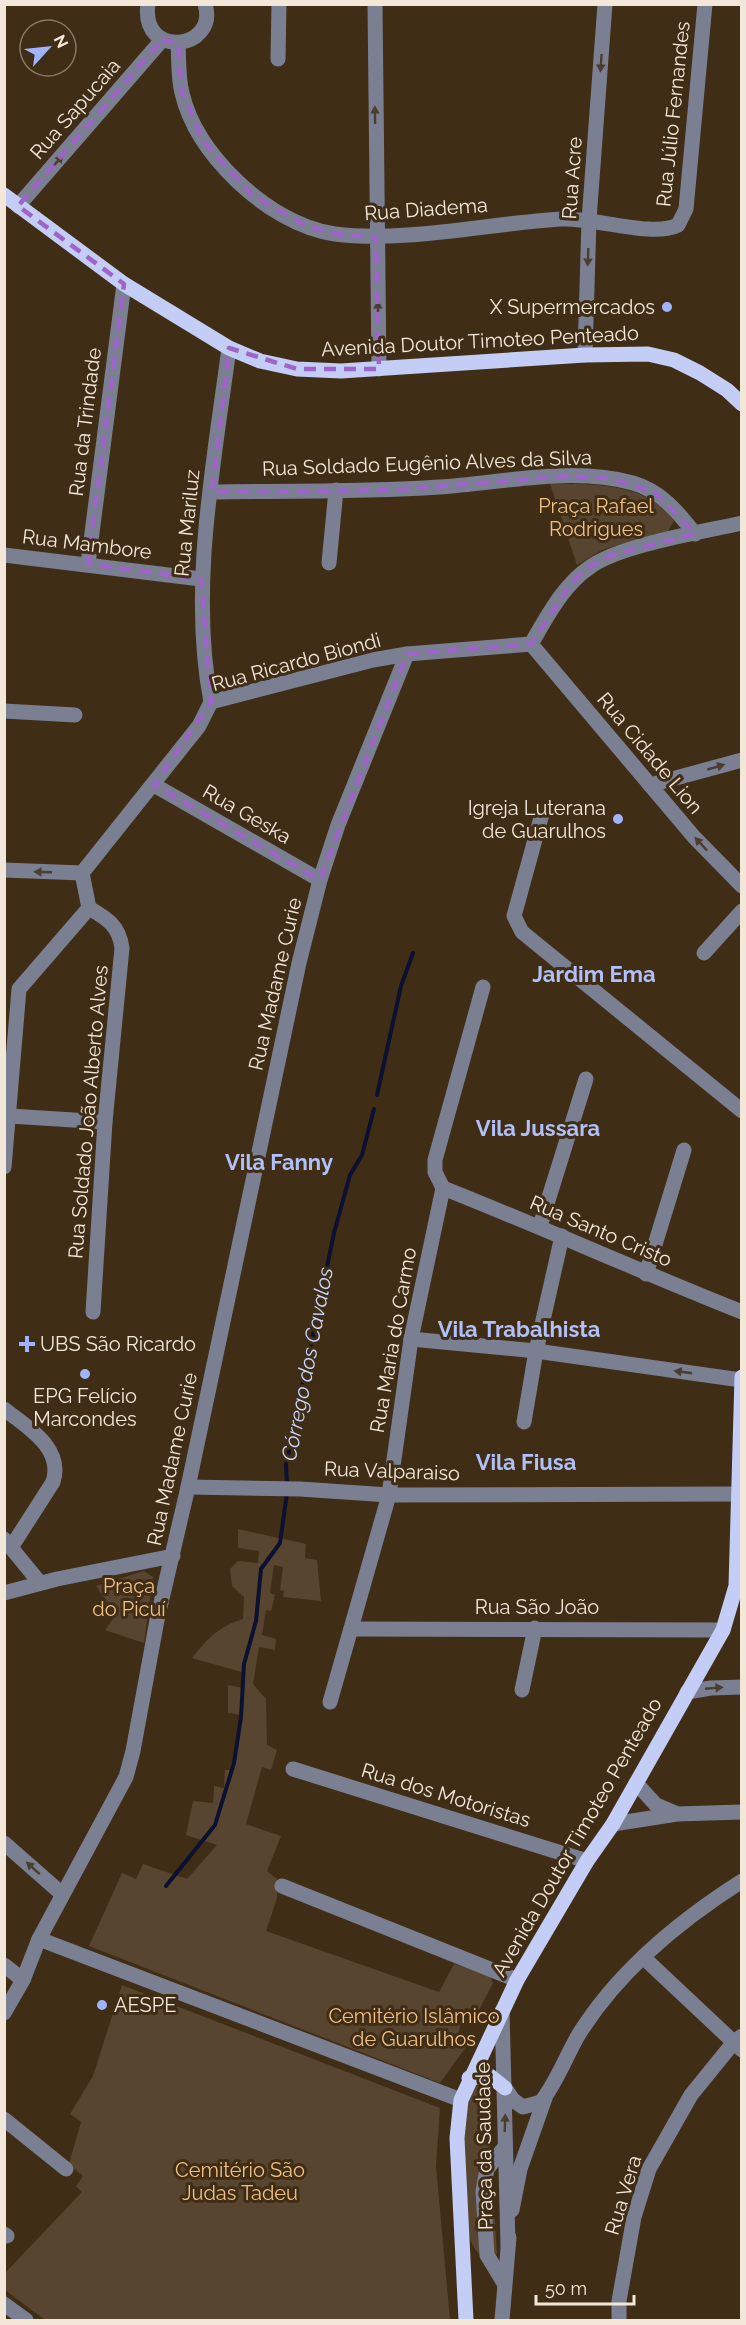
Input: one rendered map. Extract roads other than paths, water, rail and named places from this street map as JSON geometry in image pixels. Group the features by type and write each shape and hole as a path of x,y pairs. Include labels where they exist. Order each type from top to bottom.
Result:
{"main road":[{"name":"Avenida Doutor Timoteo Penteado","path":"4,195 124,284 229,348 260,361 297,369 340,371 585,355 648,354 674,360 734,391 741,404"},
{"name":"Avenida Doutor Timoteo Penteado","path":"466,2320 457,2138 461,2100 469,2078 517,1980 587,1861 613,1824 723,1630 736,1586 741,1378"},
{"path":"469,2078 490,2076 505,2088"}],"street":[{"path":"148,4 149,24 162,40 178,44 196,36 203,29 206,20 205,4"},
{"path":"278,59 279,4"},
{"path":"375,4 379,369"},
{"name":"Rua Acre","path":"585,355 590,220 605,4"},
{"name":"Rua Júlio Fernandes","path":"678,225 686,209 705,4"},
{"name":"Rua Sapucaia","path":"18,206 162,40"},
{"name":"Rua Diadema","path":"178,44 182,92 190,118 204,142 227,171 252,195 280,214 305,225 334,234 376,237 564,218 661,230 678,225"},
{"name":"Rua da Trindade","path":"88,564 124,284"},
{"name":"Rua Mariluz","path":"210,702 205,670 201,579 229,348"},
{"name":"Rua Soldado Eugênio Alves da Silva","path":"212,492 442,487 565,476 609,478 635,484 655,492 674,507 695,534"},
{"path":"328,563 336,490"},
{"path":"531,644 573,582 590,566 612,555 741,523"},
{"name":"Rua Mambore","path":"4,555 201,579"},
{"name":"Rua Ricardo Biondi","path":"82,873 199,726 210,702 373,660 407,654 531,644"},
{"name":"Rua Cidade Lion","path":"531,644 694,837 741,886"},
{"name":"Rua Madame Curie","path":"4,2013 23,1980 39,1939 62,1894 126,1777 157,1620 188,1487 299,963 320,880 338,825 407,654"},
{"path":"4,711 75,715"},
{"path":"650,785 741,759"},
{"name":"Rua Geska","path":"153,785 320,880"},
{"path":"542,814 514,916 522,932 741,1111"},
{"path":"4,870 82,873 89,908 12,988 10,1116 4,1167"},
{"name":"Rua Soldado João Alberto Alves","path":"89,908 110,920 121,936 122,948 105,1122 93,1312"},
{"path":"704,953 741,911"},
{"name":"Rua Maria do Carmo","path":"330,1702 389,1495 411,1339 443,1188 435,1172 435,1160 483,987"},
{"path":"540,1226 586,1079"},
{"path":"10,1116 105,1122"},
{"path":"646,1274 684,1150"},
{"name":"Rua Santo Cristo","path":"443,1188 540,1226 646,1274 741,1312"},
{"path":"524,1422 536,1351 562,1236"},
{"path":"411,1339 536,1351 741,1378"},
{"path":"4,1408 44,1442 51,1452 56,1473 53,1482 8,1543 40,1582"},
{"name":"Rua Valparaiso","path":"188,1487 278,1488 389,1495 739,1494"},
{"path":"4,1593 40,1582 173,1556"},
{"path":"522,1690 535,1628"},
{"name":"Rua São João","path":"351,1629 723,1630"},
{"path":"687,1692 741,1687"},
{"name":"Rua dos Motoristas","path":"293,1769 587,1861"},
{"path":"636,1783 656,1805 677,1814"},
{"path":"613,1824 677,1814 741,1812"},
{"path":"4,1843 62,1894"},
{"path":"501,2320 507,2245 520,2169 546,2094 580,2034 608,1995 643,1957 694,1912 741,1881"},
{"path":"282,1886 517,1980"},
{"path":"39,1939 461,2100"},
{"path":"643,1957 739,2043"},
{"path":"4,1965 23,1980"},
{"name":"Praça da Saudade","path":"502,2010 507,2245"},
{"name":"Rua Vera","path":"619,2320 619,2301 634,2217 649,2169 691,2095 739,2043"},
{"path":"505,2088 513,2100 523,2107 537,2104 546,2094"},
{"path":"4,2119 66,2169"},
{"path":"504,2148 487,2169 483,2191 487,2255 504,2283"},
{"path":"4,2304 26,2320"}],"waterway":[{"name":"Córrego dos Cavalos","path":"377,1095 401,986 413,953"},
{"name":"Córrego dos Cavalos","path":"287,1486 286,1465 334,1233 350,1175 362,1155 374,1109"},
{"name":"Córrego dos Cavalos","path":"166,1886 215,1825 234,1763 241,1717 244,1664 256,1621 261,1569 280,1543 287,1493"}],"place":[{"name":"X Supermercados","path":"667,307"},
{"name":"Igreja Luterana de Guarulhos","path":"618,819"},
{"name":"UBS São Ricardo","path":"27,1344"},
{"name":"EPG Felício Marcondes","path":"85,1374"},
{"name":"AESPE","path":"102,2005"}],"district":[{"name":"Jardim Ema","path":"594,974"},
{"name":"Vila Jussara","path":"538,1128"},
{"name":"Vila Fanny","path":"279,1162"},
{"name":"Vila Trabalhista","path":"519,1329"},
{"name":"Vila Fiusa","path":"526,1462"}],"park label":[{"name":"Praça Rafael Rodrigues","path":"596,518"},
{"name":"Praça do Picuí","path":"129,1598"},
{"name":"Cemitério Islâmico de Guarulhos","path":"414,2028"},
{"name":"Cemitério São Judas Tadeu","path":"240,2182"}]}
